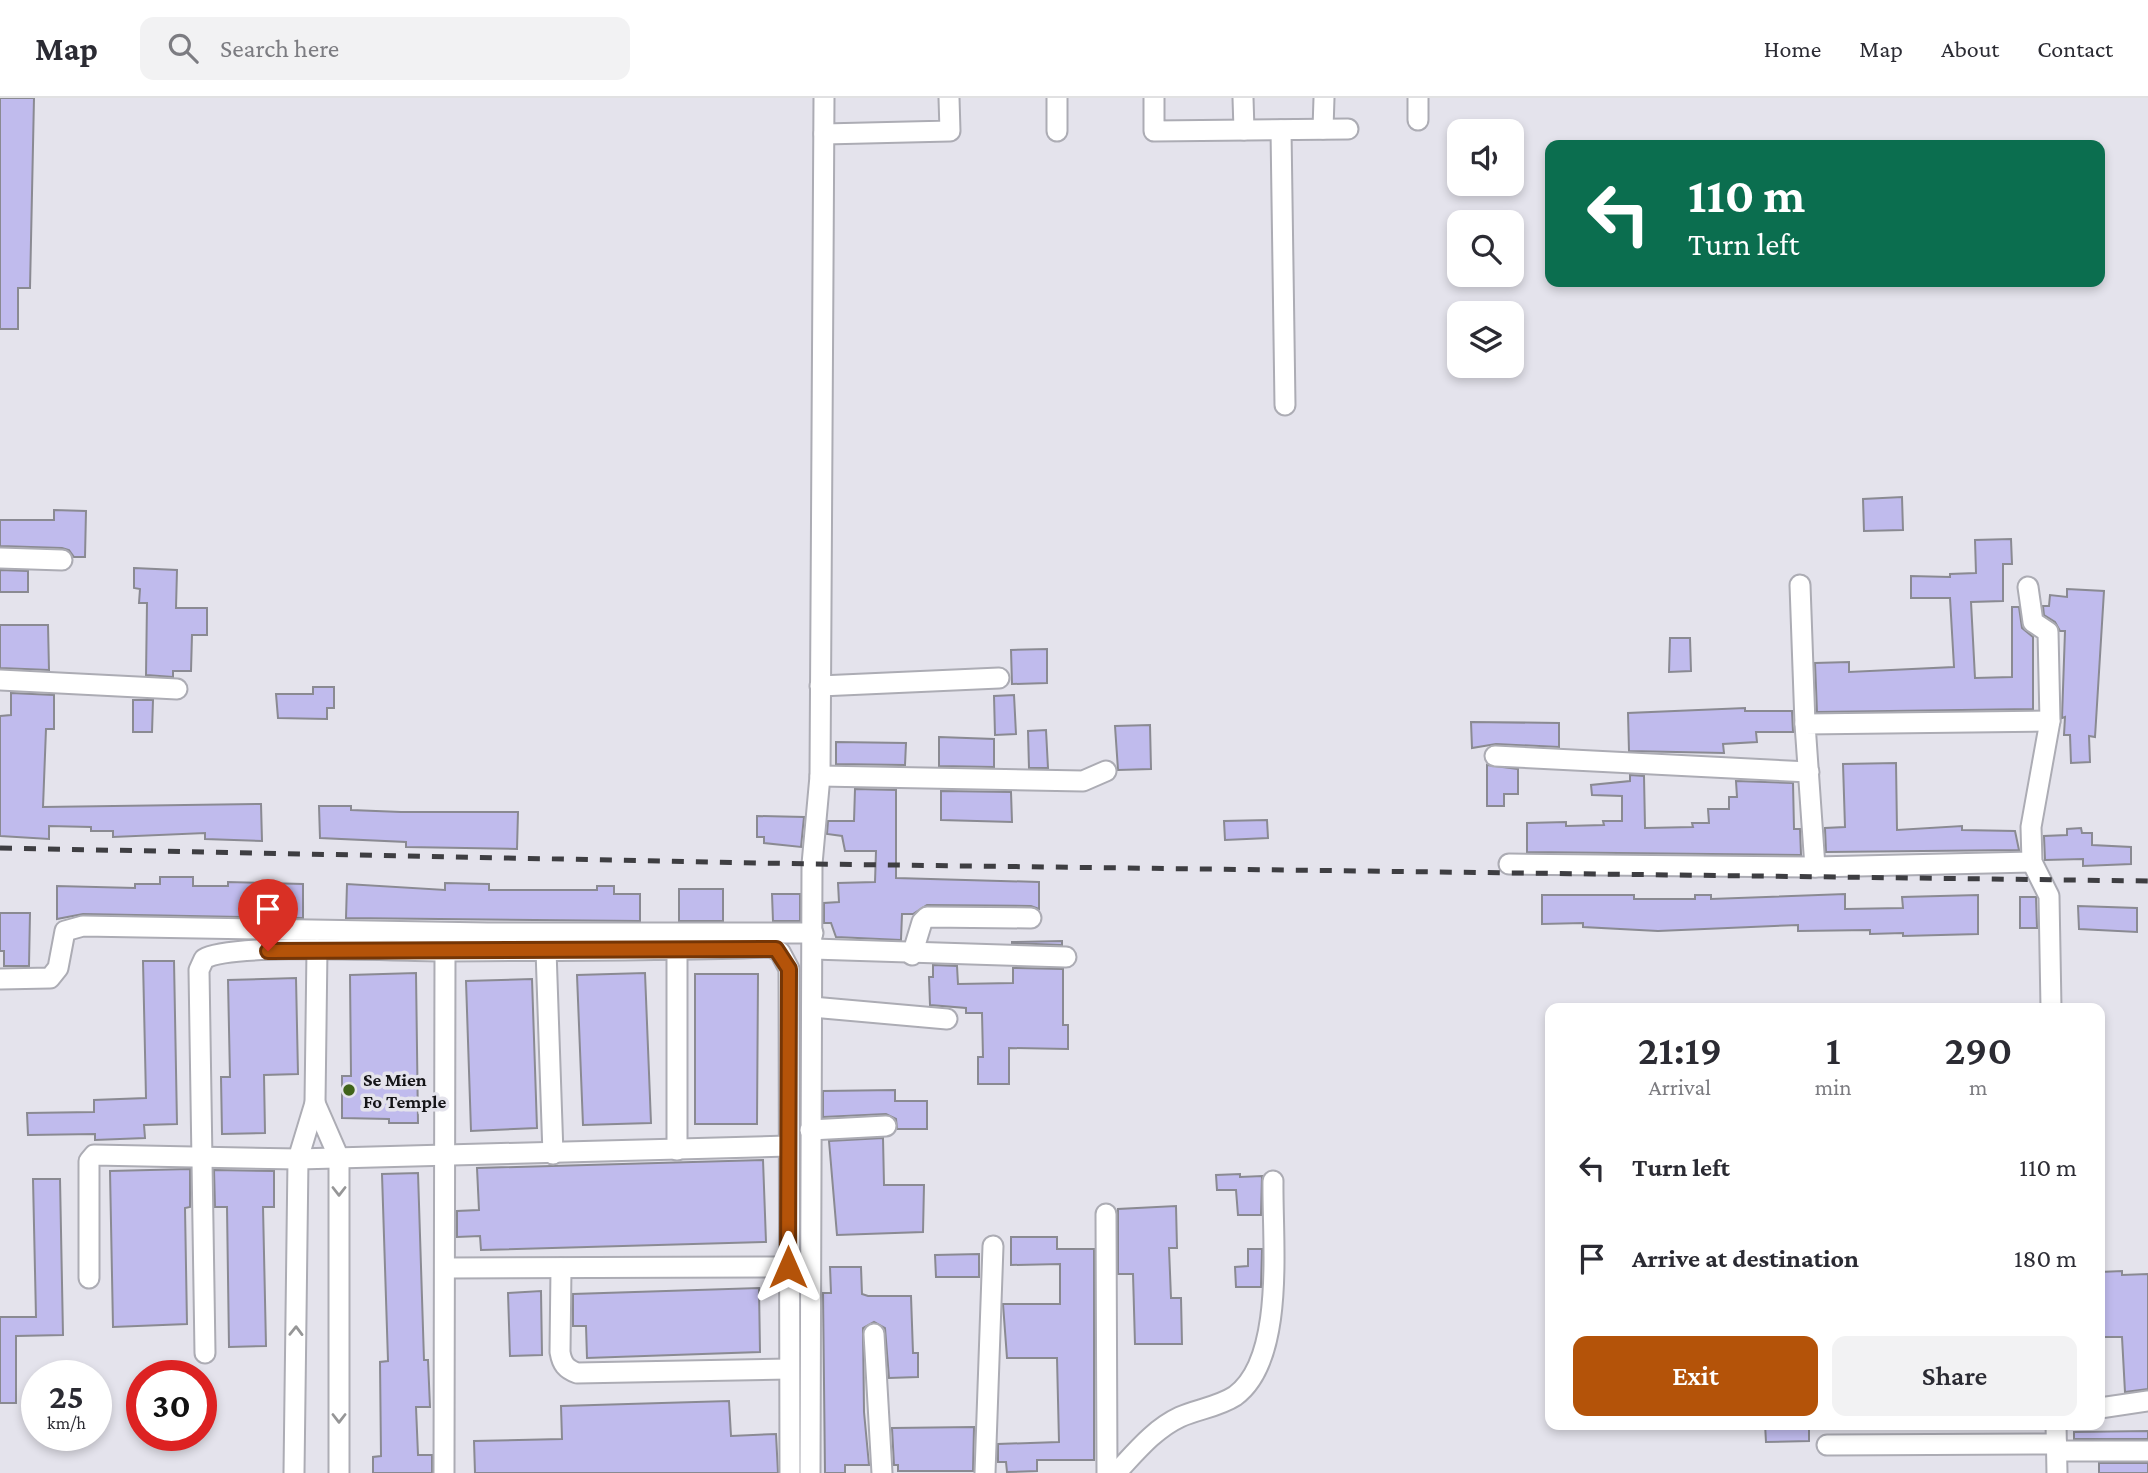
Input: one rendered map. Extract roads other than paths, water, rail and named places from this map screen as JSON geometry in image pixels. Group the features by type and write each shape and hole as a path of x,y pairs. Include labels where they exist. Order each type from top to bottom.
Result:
{"street":[{"path":"810,1473 812,864 820,776 824,98"},
{"path":"824,134 950,131 949,98"},
{"path":"1057,98 1057,131"},
{"path":"1154,98 1154,131 1348,129"},
{"path":"1243,98 1244,130"},
{"path":"1324,98 1324,129"},
{"path":"1418,98 1418,120"},
{"path":"1281,130 1285,405"},
{"path":"0,558 61,559"},
{"path":"1800,584 1805,724 1815,867"},
{"path":"2028,587 2033,622 2048,632 2050,721 2031,828 2032,862 2049,893 2051,1003"},
{"path":"820,686 999,678"},
{"path":"0,680 177,690"},
{"path":"1805,724 2050,721"},
{"path":"1495,756 1809,772"},
{"path":"820,776 1083,781 1105,771"},
{"path":"1509,864 1815,867 2032,862"},
{"path":"912,955 922,922 928,917 1031,918"},
{"path":"0,979 50,978 58,968 65,931 83,926 813,941 912,955 1066,957"},
{"path":"205,1353 201,964 219,952 317,949 677,951 771,947 780,952 789,969 790,1473"},
{"path":"294,1473 298,1159 315,1103 317,949"},
{"path":"546,950 553,1154"},
{"path":"444,1473 445,951"},
{"path":"677,951 677,1150"},
{"path":"812,1007 947,1019"},
{"path":"315,1103 339,1158 339,1473"},
{"path":"810,1130 886,1126"},
{"path":"89,1279 91,1156 298,1159 445,1157 788,1146"},
{"path":"1115,1473 1154,1434 1184,1415 1233,1397 1247,1386 1255,1373 1271,1330 1273,1181"},
{"path":"1105,1214 1107,1473"},
{"path":"985,1473 993,1246"},
{"path":"445,1268 788,1267"},
{"path":"561,1268 560,1352 563,1365 569,1370 577,1373 789,1368"},
{"path":"874,1334 882,1473"},
{"path":"2105,1407 2148,1401"},
{"path":"2057,1440 2057,1473"},
{"path":"1827,1445 2057,1440 2148,1451"}],"railway":[{"path":"0,848 812,864 2148,881"}],"place":[{"name":"Se Mien Fo Temple","path":"349,1090"}]}
